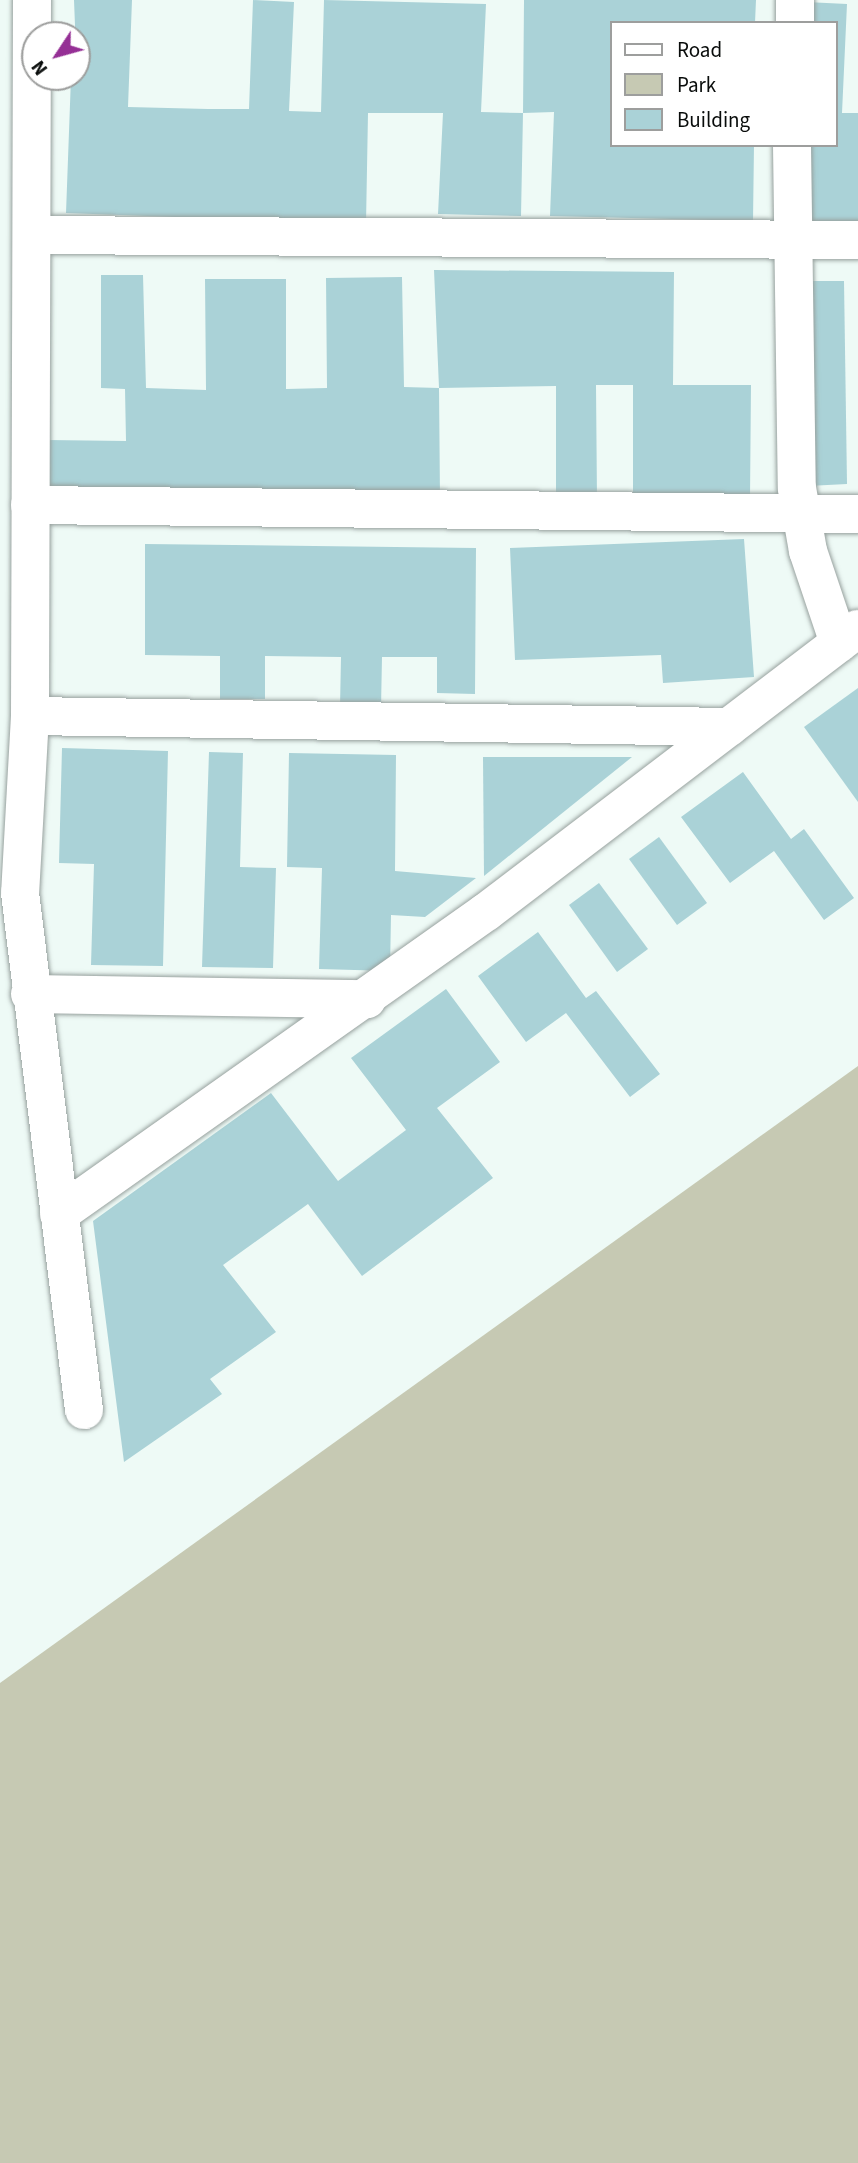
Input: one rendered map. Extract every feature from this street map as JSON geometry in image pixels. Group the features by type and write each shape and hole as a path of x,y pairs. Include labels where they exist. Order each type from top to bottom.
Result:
{"street":[{"path":"32,0 30,716 10,849 84,1410"},
{"path":"795,0 795,21"},
{"path":"60,1214 367,999 849,636 817,584 801,516 794,459 790,239 792,147"},
{"path":"32,235 858,240"},
{"path":"30,505 801,516 858,514"},
{"path":"30,716 729,727"},
{"path":"30,994 367,999"}],"green space":[{"path":"858,1066 858,2163 0,2163 0,1683"}],"building":[{"path":"74,0 132,0 128,107 249,109 253,0 294,2 289,111 321,112 324,0 486,4 481,112 523,113 521,216 438,214 443,113 368,113 366,224 66,213 70,91 91,91 91,21 75,21"},
{"path":"524,0 756,0 755,21 610,21 610,147 754,147 753,221 550,216 554,112 523,113"},
{"path":"806,2 847,4 842,113 858,113 858,223 798,221 801,147 837,147 837,21 805,21"},
{"path":"434,270 674,272 673,385 751,385 750,498 633,499 633,385 596,385 597,500 556,501 556,386 439,388"},
{"path":"101,275 143,275 146,388 206,390 205,279 286,279 286,389 327,388 326,278 402,277 404,387 439,388 440,498 46,489 47,440 126,441 125,389 101,388"},
{"path":"806,281 844,281 847,484 808,486"},
{"path":"744,539 754,677 663,683 661,655 515,660 510,548"},
{"path":"145,544 476,548 475,694 437,693 437,657 382,657 381,708 340,707 341,657 265,656 265,699 220,699 220,656 145,655"},
{"path":"858,688 858,802 804,727"},
{"path":"62,748 168,751 163,966 91,965 94,864 59,863"},
{"path":"209,752 243,753 240,867 276,868 273,968 202,967"},
{"path":"289,753 396,755 395,871 476,878 425,917 391,915 390,971 319,969 322,868 287,867"},
{"path":"483,757 632,757 484,876"},
{"path":"743,772 791,839 804,829 854,898 824,920 774,851 730,883 681,817"},
{"path":"659,837 707,903 677,925 629,859"},
{"path":"599,883 648,949 617,972 569,905"},
{"path":"538,932 586,998 596,991 660,1074 630,1097 566,1013 526,1042 478,976"},
{"path":"446,989 500,1062 437,1108 493,1178 362,1276 308,1204 223,1265 276,1332 210,1379 222,1394 124,1462 93,1221 271,1093 338,1181 406,1130 351,1058"}]}
